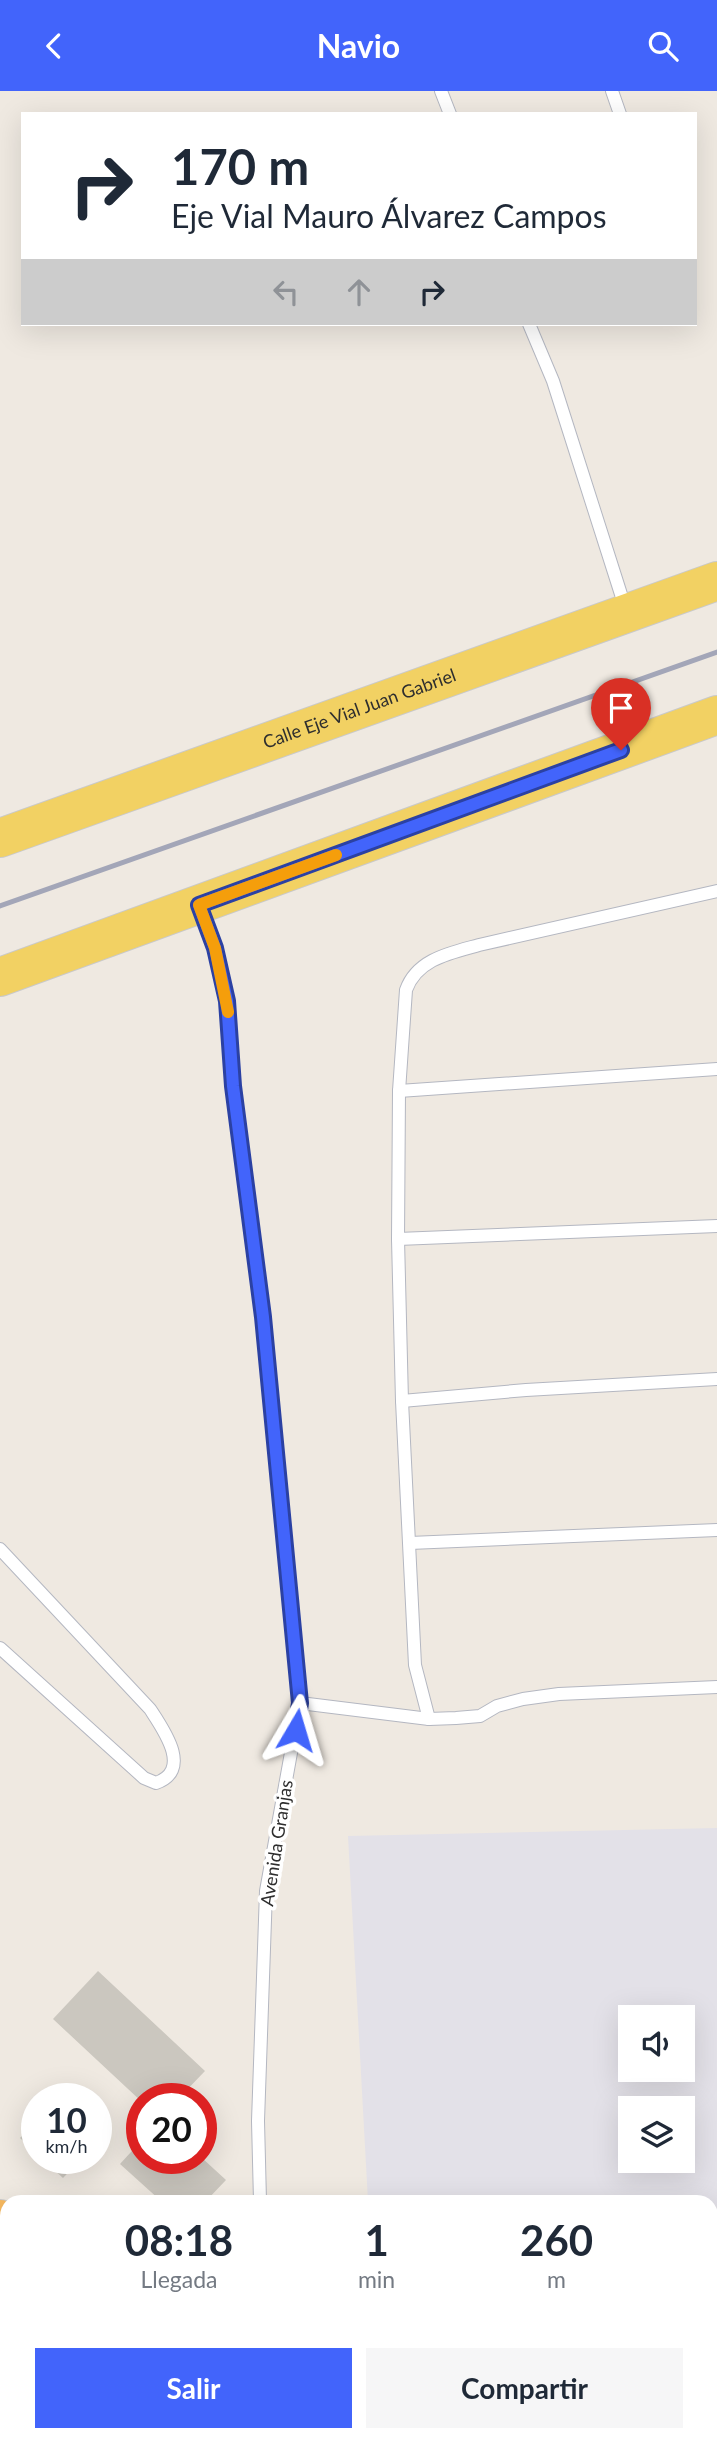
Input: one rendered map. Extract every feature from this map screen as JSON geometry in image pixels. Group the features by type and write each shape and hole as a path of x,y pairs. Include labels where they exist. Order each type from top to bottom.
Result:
{"main road":[{"name":"Calle Eje Vial Juan Gabriel","path":"0,838 717,581"},
{"path":"0,977 717,715"}],"lane":[{"path":"441,91 449,112"},
{"path":"612,91 619,112"},
{"path":"530,326 553,381 627,613"},
{"path":"429,1719 415,1665 402,1401 398,1239 399,1091 406,990 411,975 426,964 450,953 479,945 717,891"},
{"name":"Avenida Granjas","path":"199,905 215,948 227,1001 233,1086 263,1317 300,1703 266,1891 258,2121 260,2195"},
{"path":"399,1091 717,1069"},
{"path":"398,1239 717,1226"},
{"path":"402,1401 526,1390 717,1379"},
{"path":"410,1543 717,1530"},
{"path":"0,1549 150,1709 174,1756 168,1776 156,1783 144,1778 0,1648"},
{"path":"300,1703 429,1719 480,1716 497,1706 559,1694 717,1687"}],"shaded area":[{"path":"717,1828 717,2195 368,2195 348,1836"}],"building":[{"path":"98,1971 205,2071 193,2083 126,2083 126,2087 53,2019"},
{"path":"126,2157 126,2169 120,2164"},
{"path":"217,2172 226,2180 212,2195 154,2195 131,2174 217,2174"}],"railway":[{"path":"0,906 717,652"}],"slow traffic":[{"path":"228,1012 215,948 199,905 336,855"}],"route":[{"path":"296,1730 300,1703 263,1317 233,1086 227,1001 215,948 199,905 621,750"}]}
